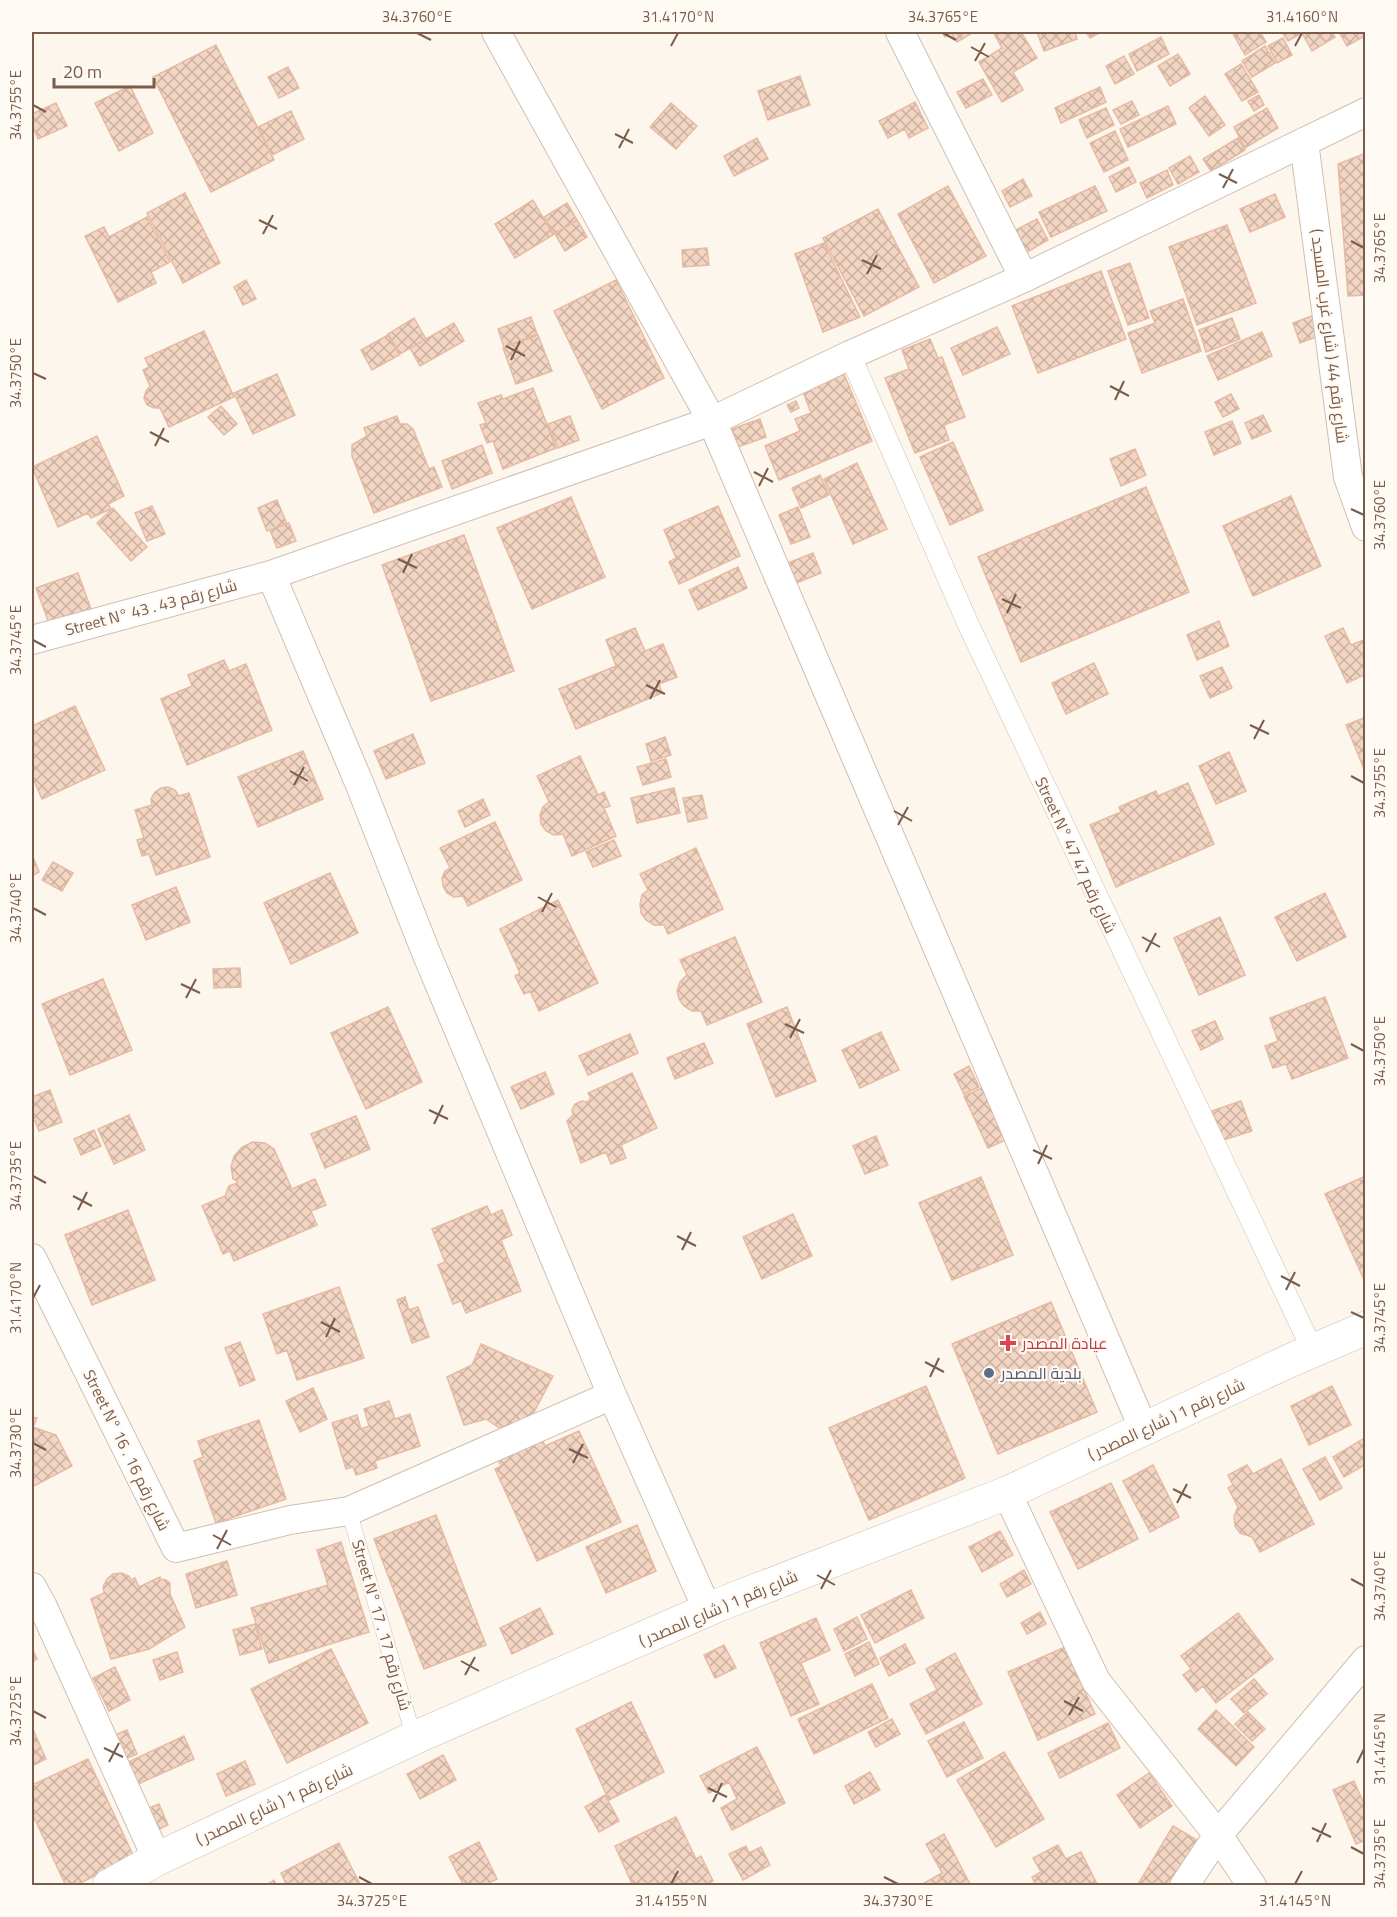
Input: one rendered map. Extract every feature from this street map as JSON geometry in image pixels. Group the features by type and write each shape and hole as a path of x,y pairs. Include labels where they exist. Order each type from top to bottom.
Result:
{"street":[{"path":"496,32 712,421 1144,1430"},
{"path":"900,32 1024,278"},
{"name":"Street N° 43 . شارع رقم 43","path":"32,640 271,575 712,421 849,355 1024,278 1365,112"},
{"name":"شارع رقم 44 ( شارع غرب المسجد )","path":"1304,142 1348,477 1365,527"},
{"name":"Street N° 47 شارع رقم 47","path":"849,355 974,637 1313,1351"},
{"path":"271,575 612,1395 708,1611"},
{"name":"Street N° 16 . شارع رقم 16","path":"32,1258 176,1548 290,1520 349,1511 612,1395"},
{"name":"شارع رقم 1 ( شارع المصدر )","path":"109,1886 157,1859 414,1738 732,1599 1007,1493 1365,1328"},
{"path":"1007,1493 1096,1681 1218,1835 1252,1886"},
{"path":"32,1587 44,1607 157,1859"},
{"path":"1184,1886 1218,1835 1365,1660"}],"lane":[{"name":"Street N° 17 . شارع رقم 17","path":"349,1511 414,1738"}],"building":[{"path":"942,32 974,32 957,42 951,33 945,37"},
{"path":"993,32 1021,32 1037,58 1013,72 1023,90 1002,102 979,62 1002,48"},
{"path":"1037,32 1075,32 1077,39 1044,51"},
{"path":"1086,32 1101,32 1090,38"},
{"path":"1232,32 1260,32 1266,42 1245,55"},
{"path":"1282,32 1331,32 1335,37 1312,51 1302,33 1288,41"},
{"path":"1339,32 1366,32 1366,35 1347,46"},
{"path":"1161,37 1169,54 1137,71 1129,54"},
{"path":"1283,38 1292,55 1277,63 1268,46"},
{"path":"216,45 274,160 211,192 153,77"},
{"path":"1265,46 1275,63 1252,77 1242,61"},
{"path":"1178,54 1190,74 1170,86 1158,66"},
{"path":"1124,56 1134,74 1115,84 1106,66"},
{"path":"1241,64 1258,92 1242,101 1225,74"},
{"path":"288,67 299,88 279,98 268,77"},
{"path":"800,76 810,105 768,120 758,91"},
{"path":"983,79 992,95 966,108 957,92"},
{"path":"130,86 153,133 119,151 95,103"},
{"path":"1100,87 1106,102 1061,123 1055,108"},
{"path":"1259,95 1264,105 1254,111 1248,101"},
{"path":"1205,96 1225,125 1209,136 1189,108"},
{"path":"1132,101 1139,115 1121,124 1113,110"},
{"path":"915,102 928,128 909,138 905,129 888,138 879,121"},
{"path":"56,103 67,126 38,139 32,124 32,114"},
{"path":"671,103 697,126 676,149 650,127"},
{"path":"1168,106 1176,124 1128,147 1120,129"},
{"path":"1106,108 1114,125 1087,138 1079,120"},
{"path":"1267,108 1278,128 1245,148 1234,127"},
{"path":"291,111 304,139 272,155 258,127"},
{"path":"1115,131 1128,160 1104,172 1090,143"},
{"path":"757,138 768,159 734,176 724,156"},
{"path":"1238,138 1245,150 1211,171 1203,159"},
{"path":"1366,153 1366,295 1348,296 1338,164"},
{"path":"1190,156 1199,172 1178,184 1169,168"},
{"path":"1129,167 1136,182 1116,192 1109,177"},
{"path":"1167,170 1173,185 1147,198 1140,183"},
{"path":"1023,179 1032,196 1010,207 1002,191"},
{"path":"948,186 986,256 934,283 898,214"},
{"path":"1095,186 1107,211 1051,237 1039,212"},
{"path":"185,193 220,263 183,283 147,213"},
{"path":"1275,194 1285,217 1250,232 1240,209"},
{"path":"533,200 553,235 515,258 495,224"},
{"path":"567,203 577,220 554,234 544,217"},
{"path":"878,209 919,287 864,316 823,238"},
{"path":"147,217 170,262 151,272 156,283 118,302 85,236 104,227 109,237"},
{"path":"1037,219 1048,240 1024,254 1012,232"},
{"path":"577,220 587,237 565,251 555,234"},
{"path":"1227,225 1256,303 1197,325 1169,247"},
{"path":"824,243 860,317 823,332 795,254"},
{"path":"707,248 709,265 683,267 682,250"},
{"path":"1130,263 1149,318 1128,325 1108,271"},
{"path":"1101,271 1126,339 1038,373 1012,306"},
{"path":"246,280 256,299 243,305 234,287"},
{"path":"616,280 664,378 602,409 554,311"},
{"path":"1183,299 1201,351 1142,373 1128,333 1155,323 1150,311"},
{"path":"1317,314 1324,334 1300,343 1293,323"},
{"path":"531,317 537,334 504,347 498,329"},
{"path":"414,318 426,339 400,354 388,334"},
{"path":"1232,318 1240,339 1206,352 1199,330"},
{"path":"454,323 464,341 420,366 410,348"},
{"path":"997,327 1010,354 963,375 951,348"},
{"path":"204,331 234,397 169,427 160,408 147,405 144,398 150,386 143,370 149,367 145,358"},
{"path":"1262,332 1272,356 1218,380 1207,356"},
{"path":"388,335 399,355 372,370 361,350"},
{"path":"538,335 552,371 516,384 503,348"},
{"path":"930,339 938,358 942,357 965,417 944,425 949,440 915,453 885,378 909,369 902,350"},
{"path":"277,374 295,415 253,434 234,393"},
{"path":"844,374 872,441 779,480 765,446 800,431 795,419 811,413 803,392"},
{"path":"533,388 556,448 503,469 493,441 487,443 480,425 486,423 478,403 501,395 503,399"},
{"path":"1231,394 1239,409 1223,417 1215,402"},
{"path":"796,401 799,408 791,412 787,405"},
{"path":"221,406 237,424 224,435 208,417"},
{"path":"1263,415 1271,431 1252,439 1245,423"},
{"path":"397,416 400,424 407,424 413,429 429,469 434,467 442,487 374,513 352,456 352,445 367,436 364,428"},
{"path":"570,416 579,440 558,448 548,424"},
{"path":"760,419 766,437 735,448 729,430"},
{"path":"1232,421 1241,443 1214,455 1205,432"},
{"path":"97,436 124,496 108,504 111,509 91,518 88,513 58,527 32,467"},
{"path":"953,442 983,510 950,525 920,457"},
{"path":"482,445 492,473 452,489 442,461"},
{"path":"1135,449 1146,475 1121,486 1110,459"},
{"path":"857,463 887,529 853,544 824,479"},
{"path":"820,475 829,495 801,508 792,488"},
{"path":"1146,487 1189,592 1021,662 978,557"},
{"path":"1291,496 1321,566 1253,596 1223,526"},
{"path":"571,497 605,577 532,609 497,528"},
{"path":"277,500 287,524 267,531 258,508"},
{"path":"152,506 165,534 147,541 135,513"},
{"path":"718,506 740,556 679,584 669,562 676,558 664,530"},
{"path":"798,507 810,537 791,544 779,515"},
{"path":"113,508 147,547 131,561 97,523"},
{"path":"289,523 296,541 277,548 270,530"},
{"path":"464,535 514,671 431,701 382,565"},
{"path":"813,553 821,573 791,585 783,565"},
{"path":"738,567 747,588 698,610 689,590"},
{"path":"78,573 91,609 49,623 36,588"},
{"path":"1219,621 1229,646 1197,660 1187,635"},
{"path":"635,628 645,651 663,644 677,677 659,684 662,693 576,729 559,689 616,666 606,640"},
{"path":"1343,628 1351,645 1366,639 1366,654 1362,655 1366,663 1366,674 1347,683 1325,636"},
{"path":"224,660 229,671 246,664 272,730 187,765 161,699 192,686 188,675"},
{"path":"1094,663 1108,694 1066,714 1052,683"},
{"path":"1222,667 1232,688 1210,698 1200,676"},
{"path":"75,706 105,770 42,799 32,776 32,726"},
{"path":"1366,717 1366,774 1346,725"},
{"path":"413,734 425,763 386,779 374,751"},
{"path":"665,737 671,755 651,761 646,744"},
{"path":"303,751 323,799 258,827 238,777"},
{"path":"1229,752 1246,791 1216,804 1199,766"},
{"path":"580,756 598,795 604,792 610,806 604,808 616,836 572,856 563,834 554,835 546,831 541,824 540,815 543,807 549,802 537,776"},
{"path":"666,759 671,777 643,785 637,767"},
{"path":"1188,783 1214,844 1116,887 1090,825 1121,812 1119,807 1156,791 1158,796"},
{"path":"168,787 175,790 179,796 189,793 210,857 156,875 149,854 142,856 137,840 144,838 135,810 152,805 151,799 155,792"},
{"path":"674,788 680,813 637,823 631,798"},
{"path":"702,795 707,818 688,822 683,798"},
{"path":"483,799 490,815 465,827 458,811"},
{"path":"495,822 522,880 468,906 463,896 454,897 447,893 443,886 442,878 445,871 450,868 440,848"},
{"path":"614,840 621,856 593,867 586,852"},
{"path":"696,848 723,909 668,934 664,925 654,925 641,913 642,895 648,890 640,874"},
{"path":"32,854 39,872 32,876"},
{"path":"53,862 73,873 62,891 42,880"},
{"path":"330,873 358,933 291,964 264,903"},
{"path":"176,887 190,922 146,940 132,905"},
{"path":"1325,893 1346,937 1297,961 1275,917"},
{"path":"558,900 598,983 539,1011 530,991 524,994 515,976 520,973 500,929"},
{"path":"1220,917 1245,975 1199,995 1174,938"},
{"path":"735,937 762,1002 707,1025 701,1011 692,1011 679,999 677,991 680,982 687,975 680,960"},
{"path":"240,968 241,987 214,988 213,969"},
{"path":"103,979 132,1050 70,1075 42,1004"},
{"path":"1325,997 1348,1058 1292,1079 1286,1064 1273,1068 1265,1046 1278,1041 1270,1018"},
{"path":"388,1007 422,1082 366,1109 331,1033"},
{"path":"787,1007 816,1081 776,1097 747,1024"},
{"path":"1215,1021 1223,1039 1201,1050 1192,1031"},
{"path":"881,1032 899,1070 860,1088 842,1050"},
{"path":"630,1034 638,1053 588,1075 579,1056"},
{"path":"704,1043 713,1063 675,1079 667,1058"},
{"path":"969,1066 979,1087 964,1094 954,1074"},
{"path":"545,1072 554,1094 521,1109 511,1087"},
{"path":"632,1073 657,1128 621,1145 626,1158 611,1164 606,1152 581,1163 567,1121 573,1115 572,1110 575,1104 582,1101 587,1102 591,1098 588,1093"},
{"path":"986,1086 1010,1138 988,1148 964,1096"},
{"path":"50,1090 62,1122 39,1131 32,1113 32,1097"},
{"path":"1241,1101 1252,1131 1223,1140 1212,1111"},
{"path":"129,1115 145,1150 114,1164 98,1129"},
{"path":"356,1116 370,1149 325,1168 311,1134"},
{"path":"94,1130 101,1146 81,1155 74,1139"},
{"path":"876,1136 888,1165 865,1174 853,1146"},
{"path":"253,1142 265,1143 274,1149 292,1189 315,1179 326,1205 311,1211 317,1225 234,1261 230,1251 223,1254 202,1206 225,1196 229,1186 237,1183 233,1179 231,1167 234,1156 242,1147"},
{"path":"1366,1176 1366,1284 1325,1194"},
{"path":"981,1177 1013,1255 952,1280 919,1203"},
{"path":"487,1206 491,1215 502,1210 512,1235 501,1240 521,1291 466,1313 461,1301 453,1304 438,1265 445,1262 432,1229"},
{"path":"128,1210 155,1280 92,1305 65,1235"},
{"path":"793,1214 812,1256 762,1279 743,1237"},
{"path":"339,1287 364,1358 297,1380 287,1350 277,1354 263,1314"},
{"path":"405,1297 409,1310 418,1307 429,1337 412,1343 397,1300"},
{"path":"1051,1302 1097,1412 998,1454 952,1344"},
{"path":"240,1342 255,1380 240,1386 225,1348"},
{"path":"481,1344 553,1376 532,1416 501,1429 486,1419 464,1425 447,1377 472,1365"},
{"path":"926,1386 965,1478 869,1520 829,1428"},
{"path":"1332,1386 1351,1425 1309,1445 1291,1406"},
{"path":"313,1388 327,1419 300,1432 286,1401"},
{"path":"389,1401 395,1419 410,1414 420,1446 375,1461 377,1468 356,1475 353,1467 346,1469 332,1423 357,1415 361,1429 369,1426 364,1409"},
{"path":"32,1417 37,1418 33,1427 56,1435 72,1466 32,1487"},
{"path":"259,1420 286,1499 216,1523 194,1461 203,1457 198,1441"},
{"path":"579,1431 621,1522 537,1561 495,1469 501,1466 497,1457 541,1437 545,1446"},
{"path":"1366,1437 1366,1464 1344,1477 1333,1457"},
{"path":"1325,1457 1342,1488 1320,1500 1303,1469"},
{"path":"1281,1459 1314,1524 1260,1552 1252,1537 1240,1533 1235,1526 1234,1516 1238,1507 1228,1488 1233,1485 1228,1475 1247,1465 1253,1474"},
{"path":"1153,1465 1179,1517 1150,1532 1123,1481"},
{"path":"1111,1483 1138,1539 1078,1569 1050,1512"},
{"path":"436,1515 486,1645 424,1669 374,1539"},
{"path":"637,1525 656,1571 606,1593 586,1547"},
{"path":"1000,1531 1013,1555 982,1572 969,1547"},
{"path":"341,1542 369,1632 269,1663 251,1608 328,1585 317,1550"},
{"path":"227,1561 237,1595 196,1608 186,1574"},
{"path":"1024,1570 1031,1584 1007,1597 1000,1584"},
{"path":"121,1573 129,1576 131,1580 135,1578 139,1587 160,1577 170,1583 170,1594 185,1627 149,1649 111,1659 91,1599 104,1593 103,1587 107,1579 113,1574"},
{"path":"911,1590 924,1618 875,1643 861,1615"},
{"path":"540,1608 553,1634 512,1654 500,1628"},
{"path":"1040,1612 1046,1624 1027,1634 1021,1623"},
{"path":"1238,1613 1273,1659 1216,1703 1203,1686 1196,1692 1183,1675 1191,1669 1181,1656"},
{"path":"857,1617 867,1639 844,1651 834,1629"},
{"path":"816,1618 830,1650 801,1663 819,1704 791,1716 760,1643"},
{"path":"255,1624 262,1649 240,1655 233,1630"},
{"path":"869,1642 879,1664 855,1676 845,1654"},
{"path":"905,1644 915,1663 889,1676 880,1658"},
{"path":"724,1645 736,1668 715,1678 704,1655"},
{"path":"1065,1647 1095,1714 1038,1740 1008,1672"},
{"path":"32,1648 37,1659 32,1662"},
{"path":"331,1649 368,1723 287,1763 251,1689"},
{"path":"177,1652 183,1672 160,1680 153,1660"},
{"path":"955,1653 982,1704 926,1734 910,1704 937,1690 926,1669"},
{"path":"115,1667 130,1700 109,1711 93,1678"},
{"path":"1254,1679 1267,1694 1244,1713 1231,1699"},
{"path":"872,1684 888,1718 814,1754 798,1719"},
{"path":"631,1702 664,1772 609,1800 576,1729"},
{"path":"1216,1710 1254,1747 1236,1766 1198,1729"},
{"path":"1248,1712 1265,1729 1252,1741 1235,1724"},
{"path":"892,1719 900,1734 876,1747 868,1732"},
{"path":"964,1722 983,1758 947,1777 928,1741"},
{"path":"1108,1723 1120,1748 1060,1778 1048,1753"},
{"path":"32,1727 46,1759 32,1766"},
{"path":"127,1730 137,1754 125,1759 115,1735"},
{"path":"184,1736 194,1759 138,1784 128,1762"},
{"path":"757,1747 785,1803 732,1830 721,1808 737,1799 729,1782 709,1793 700,1776"},
{"path":"1004,1752 1044,1819 996,1847 957,1780"},
{"path":"443,1755 456,1780 420,1799 407,1774"},
{"path":"88,1759 134,1857 74,1886 66,1886 32,1813 32,1785"},
{"path":"245,1761 255,1784 226,1796 217,1774"},
{"path":"870,1772 880,1790 854,1804 845,1786"},
{"path":"1149,1773 1172,1806 1140,1828 1117,1795"},
{"path":"1354,1781 1366,1808 1366,1840 1356,1844 1333,1790"},
{"path":"605,1795 619,1821 599,1832 585,1807"},
{"path":"159,1804 168,1825 156,1831 147,1809"},
{"path":"676,1817 696,1859 701,1856 713,1881 707,1884 708,1886 633,1886 615,1846"},
{"path":"1173,1826 1202,1843 1177,1886 1137,1886"},
{"path":"944,1834 971,1886 919,1886 942,1873 926,1844"},
{"path":"479,1842 497,1879 483,1886 464,1886 449,1857"},
{"path":"339,1843 361,1886 287,1886 281,1873"},
{"path":"1058,1845 1066,1859 1081,1852 1098,1886 1036,1886 1032,1877 1041,1872 1033,1858"},
{"path":"746,1846 749,1853 761,1847 770,1865 743,1880 729,1854"},
{"path":"274,1880 277,1886 265,1886"}],"place":[{"name":"عيادة المصدر","path":"1008,1343"},
{"name":"بلدية المصدر","path":"989,1373"}]}
